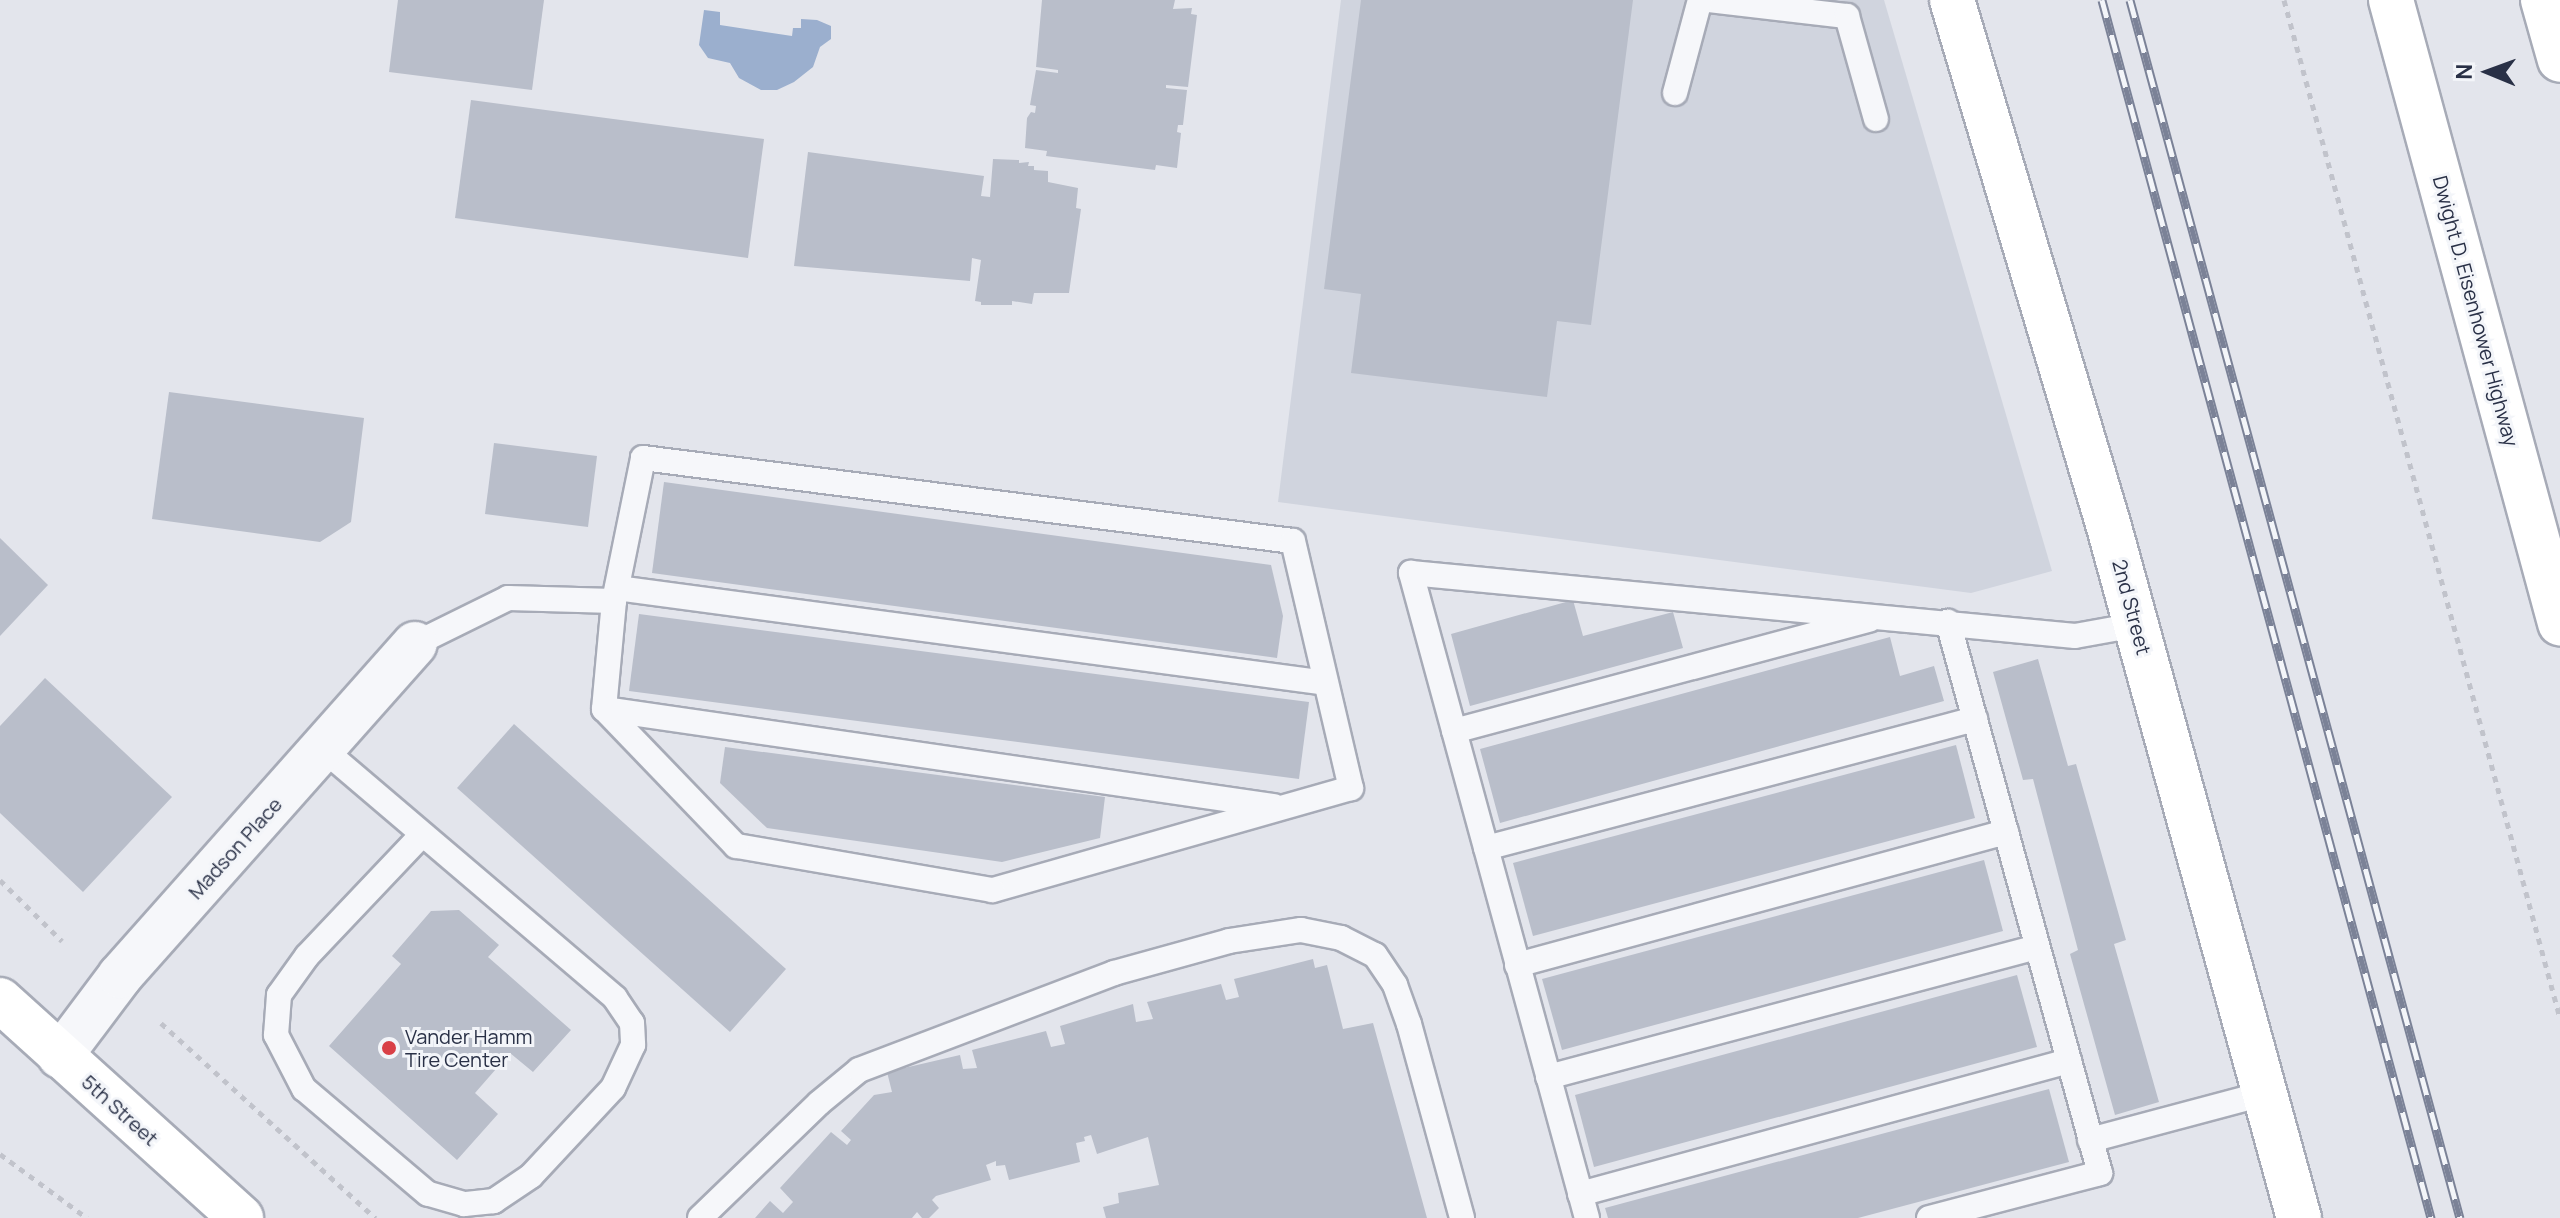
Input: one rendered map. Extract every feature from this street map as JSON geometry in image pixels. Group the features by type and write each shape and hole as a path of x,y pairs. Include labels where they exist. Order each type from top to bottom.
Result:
{"main road":[{"name":"2nd Street","path":"1952,0 2136,625 2299,1218"},
{"name":"Dwight D. Eisenhower Highway","path":"2391,0 2560,623"},
{"path":"2543,0 2560,60"},
{"name":"5th Street","path":"0,1000 241,1218"}],"street":[{"name":"Madson Place","path":"60,1056 120,976 415,644"}],"lane":[{"path":"1675,93 1700,0"},
{"path":"1708,0 1847,16 1876,119"},
{"path":"643,458 1293,541 1351,788 992,890 736,846 604,709 615,594 643,458"},
{"path":"1587,1218 1411,573 2075,636 2136,625"},
{"path":"415,644 508,598 615,594 1326,683"},
{"path":"1454,731 1885,616"},
{"path":"1929,1218 2100,1173 1948,622"},
{"path":"604,709 1282,808"},
{"path":"1486,848 1975,719"},
{"path":"324,750 615,998 632,1023 633,1045 613,1088 531,1176 494,1201 464,1204 428,1194 304,1089 276,1035 279,995 288,982 307,956 422,835"},
{"path":"1517,965 2006,832"},
{"path":"700,1218 819,1103 859,1070 1114,973 1229,941 1301,930 1341,938 1375,955 1395,985 1409,1024 1462,1218"},
{"path":"1548,1077 2037,947"},
{"path":"1580,1194 2069,1061"},
{"path":"2090,1140 2267,1093"}],"path":[{"path":"2284,0 2560,1018"},
{"path":"0,880 62,941"},
{"path":"161,1023 375,1218"},
{"path":"0,1154 87,1218"}],"shaded area":[{"path":"1341,0 1884,0 2052,571 1971,593 1278,502"}],"water":[{"path":"704,10 720,12 720,25 792,36 793,28 801,28 801,19 817,20 831,26 831,39 820,47 813,67 794,82 777,90 761,90 739,78 730,63 708,58 699,45"}],"building":[{"path":"398,0 544,0 532,90 389,72"},
{"path":"1042,0 1175,0 1173,9 1192,8 1191,14 1197,15 1188,87 1166,85 1166,88 1187,90 1183,125 1178,125 1177,132 1181,133 1177,168 1156,165 1155,170 1046,156 1047,151 1025,148 1027,118 1031,112 1035,113 1036,106 1030,105 1036,70 1058,73 1058,70 1036,67"},
{"path":"1361,0 1633,0 1591,325 1557,321 1547,397 1351,373 1361,294 1324,289"},
{"path":"471,100 764,139 748,258 455,218"},
{"path":"808,152 984,176 981,196 990,197 993,159 1029,162 1028,166 1034,166 1034,170 1048,171 1048,182 1078,188 1076,208 1081,209 1069,293 1034,293 1032,304 1012,301 1012,305 981,305 981,302 975,301 981,260 972,258 970,281 794,266"},
{"path":"169,392 364,418 351,522 320,542 152,519"},
{"path":"494,443 597,456 588,527 485,514"},
{"path":"664,482 1271,565 1283,616 1277,658 652,573"},
{"path":"0,538 48,585 0,636"},
{"path":"1573,600 1583,636 1673,612 1683,648 1470,706 1451,634"},
{"path":"639,614 1309,702 1299,779 629,691"},
{"path":"1890,637 1900,676 1934,666 1944,701 1500,823 1480,749"},
{"path":"2038,659 2068,766 2076,764 2126,940 2114,944 2159,1102 2115,1115 2070,954 2078,950 2033,779 2023,780 1993,672"},
{"path":"45,678 172,797 83,892 0,813 0,726"},
{"path":"514,724 786,969 730,1032 457,788"},
{"path":"1956,745 1975,818 1533,936 1513,863"},
{"path":"725,747 1105,797 1100,838 1002,862 767,828 720,783"},
{"path":"1984,860 2003,931 1562,1050 1542,979"},
{"path":"459,910 499,945 488,957 571,1030 533,1072 510,1053 475,1093 498,1114 457,1160 329,1046 401,964 392,956 431,911"},
{"path":"1313,959 1315,968 1327,965 1343,1029 1373,1023 1427,1218 1106,1218 1103,1207 1119,1203 1118,1193 1159,1185 1148,1137 1097,1154 1091,1135 1084,1137 1085,1141 1076,1143 1080,1162 1009,1180 1005,1165 996,1166 996,1161 986,1165 991,1180 936,1196 932,1200 939,1208 929,1218 922,1218 917,1212 912,1218 755,1218 770,1201 783,1213 793,1202 780,1188 831,1132 847,1145 851,1140 841,1131 874,1095 892,1092 887,1072 960,1055 963,1069 977,1068 972,1050 1046,1031 1051,1047 1065,1044 1060,1026 1133,1004 1136,1022 1153,1019 1147,1002 1221,984 1226,1000 1239,997 1234,979"},
{"path":"2017,975 2037,1047 1594,1167 1575,1095"},
{"path":"2049,1089 2069,1162 1858,1218 1608,1218 1605,1208"}],"railway":[{"path":"2102,0 2431,1218"},
{"path":"2130,0 2460,1218"}],"place":[{"name":"Vander Hamm Tire Center","path":"389,1048"}]}
